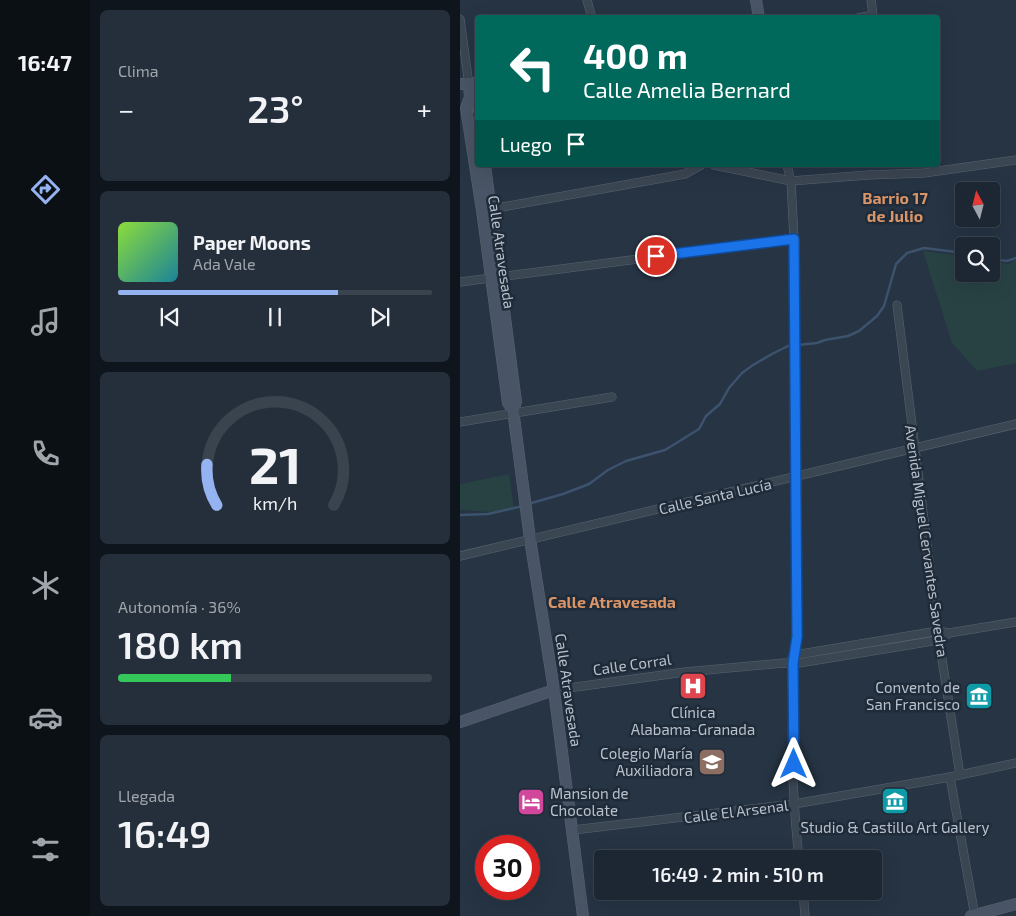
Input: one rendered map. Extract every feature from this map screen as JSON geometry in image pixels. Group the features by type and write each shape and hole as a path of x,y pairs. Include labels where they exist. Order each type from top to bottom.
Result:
{"street":[{"path":"586,0 591,15"},
{"path":"756,0 758,15"},
{"path":"871,0 873,15"},
{"name":"Calle Atravesada","path":"460,18 467,88 466,108 475,151"},
{"name":"Calle Atravesada","path":"467,88 475,102"},
{"path":"724,167 791,181 924,173 1016,160"},
{"name":"Calle Atravesada","path":"478,167 486,210 504,346 516,402 513,412 521,477 554,690 583,916"},
{"name":"Calle Atravesada","path":"485,167 486,210"},
{"path":"486,210 685,174 697,167"},
{"path":"788,167 791,181 794,239 797,637 793,664 794,804 798,850"},
{"path":"866,167 868,175"},
{"path":"460,282 794,239"},
{"name":"Avenida Miguel Cervantes Savedra","path":"897,305 939,640 960,775"},
{"path":"460,422 612,397"},
{"name":"Calle Santa Lucía","path":"460,556 1016,424"},
{"name":"Calle Corral","path":"460,722 554,690 685,672 784,663 793,664 939,640 949,634 1016,622"},
{"name":"Calle Corral","path":"784,663 795,655 938,631 949,634"},
{"name":"Calle El Arsenal","path":"573,830 794,804 950,778 1016,763"},
{"path":"950,778 975,916"},
{"path":"804,900 805,916"},
{"path":"971,916 1016,904"}],"green space":[{"path":"923,251 955,255 955,282 1000,282 1000,262 1009,264 1016,259 1016,363 977,371 952,343"},
{"path":"509,474 514,509 490,512 460,510 460,484"}],"waterway":[{"path":"528,504 589,484 608,470 626,461 665,450 699,429 706,416 720,404 729,388 742,373 772,354 788,346 817,343 848,336 859,331 877,316 884,306 896,264 907,253 924,248 955,252"},
{"path":"1000,260 1007,261 1016,258"},
{"path":"460,515 488,514 523,506"}],"place":[{"name":"Clínica Alabama-Granada","path":"693,686"},
{"name":"Convento de San Francisco","path":"979,696"},
{"name":"Colegio María Auxiliadora","path":"712,762"},
{"name":"Studio & Castillo Art Gallery","path":"895,801"},
{"name":"Mansion de Chocolate","path":"531,802"}],"district":[{"name":"Barrio 17 de Julio","path":"895,206"},
{"name":"Calle Atravesada","path":"612,601"}],"route":[{"path":"656,256 794,239 797,637 793,664 794,764"}]}
